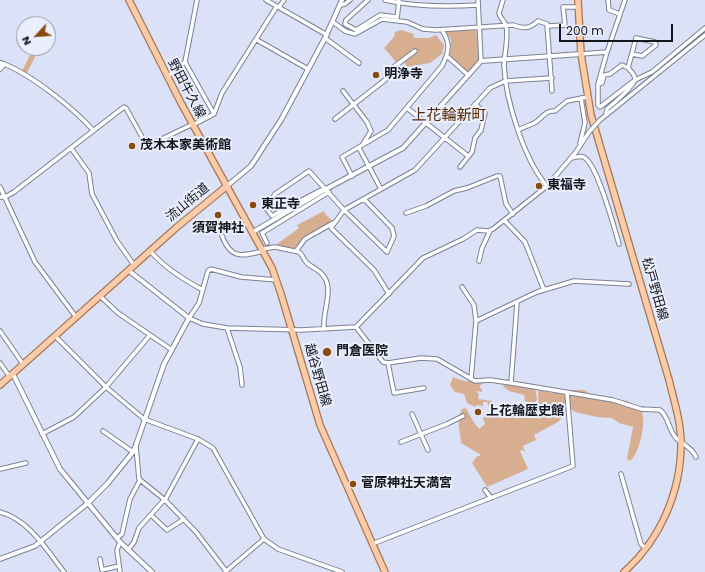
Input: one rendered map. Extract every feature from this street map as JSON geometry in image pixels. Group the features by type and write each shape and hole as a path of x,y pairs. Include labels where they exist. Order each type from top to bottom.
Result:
{"main road":[{"name":"野田牛久線","path":"129,0 168,78 227,186"},
{"name":"松戸野田線","path":"578,0 580,54 584,98 672,393 681,443 679,468 672,498 663,522 646,549 624,572"},
{"name":"越谷野田線","path":"227,186 263,250 277,280 320,425 385,572"},
{"name":"流山街道","path":"0,385 128,270 227,186"}],"street":[{"path":"168,78 185,62 197,0"},
{"path":"266,0 326,36 359,63"},
{"path":"2,197 14,192 124,107 126,108 147,146 214,114 222,93 284,0"},
{"name":"流山街道","path":"227,186 246,171 257,158 281,120 326,36 342,0"},
{"path":"340,5 345,4 350,0"},
{"path":"368,0 346,20 345,24 356,30 380,15 397,18 423,29 442,30 513,25 523,29 532,26 538,21 547,24 548,26 565,25 563,7 579,6"},
{"path":"385,0 446,8 478,5"},
{"path":"478,0 481,61"},
{"path":"503,0 499,13 506,26 504,60 505,81 518,130 535,171 547,186"},
{"path":"608,0 609,10 620,14"},
{"path":"625,0 607,52 598,84 598,105 600,107 635,80 652,72 705,28"},
{"path":"397,18 399,2"},
{"path":"333,22 345,31 355,34 380,19 397,18"},
{"path":"548,26 552,91"},
{"path":"352,176 342,157 388,130 442,66 447,56 449,40 442,30"},
{"path":"478,261 490,231 505,221 547,186 571,158 589,132 606,113 705,35"},
{"path":"628,68 636,38 655,42 656,45 642,56 632,54"},
{"path":"257,40 308,69"},
{"path":"335,119 385,80 391,69 415,51"},
{"path":"253,232 403,148 481,61 607,52"},
{"path":"447,56 468,75"},
{"path":"185,62 214,114"},
{"path":"0,69 2,63 19,71 71,107 93,130"},
{"path":"598,84 602,83 604,75 610,74 622,65 628,68 634,76 635,80 632,86 607,109 606,113"},
{"path":"389,294 374,270 331,228 334,223 344,210 415,170 490,88 505,81 552,78"},
{"path":"343,91 367,122 371,131 361,147"},
{"path":"518,130 537,121 543,114 550,111 555,112 561,108 562,104 584,98 584,123 579,146"},
{"path":"460,167 472,152 476,138 481,130 485,113 475,104"},
{"path":"407,108 468,156"},
{"path":"361,147 381,189"},
{"path":"71,148 89,173 92,194 117,241 134,265"},
{"path":"571,158 581,156 587,158 601,187 619,244"},
{"path":"327,190 272,216 266,208 274,194 309,171 327,190 344,210 386,252 394,236 392,228 364,199"},
{"path":"406,213 426,206 454,191 500,176 506,204 512,214"},
{"path":"0,187 2,197 34,262 76,317"},
{"path":"267,243 262,233 327,190"},
{"path":"505,221 525,243 544,290"},
{"path":"296,251 305,239 334,223"},
{"path":"128,270 189,318 204,324 227,328 324,329 356,327 427,255 463,239 477,230 490,231"},
{"path":"222,236 225,245 234,254 240,255 275,247 301,253 308,264 320,271 327,280 329,292 324,314 324,329"},
{"path":"150,251 157,259 185,280 203,290"},
{"path":"0,558 30,548 40,542 88,503 107,484 133,452 164,364 203,290 208,271 211,270 241,277 277,280"},
{"path":"476,321 544,290 578,281 629,284"},
{"path":"462,288 474,304 476,321 470,379"},
{"path":"100,296 118,313 172,350"},
{"path":"512,383 517,303"},
{"path":"356,327 383,362 388,363 421,358 437,359 475,381 490,380 512,383 613,400 641,409 660,410 666,416 672,432 681,443 694,451 696,457"},
{"path":"227,328 240,367 242,385"},
{"path":"0,331 23,364"},
{"path":"42,434 76,416 106,387 150,335"},
{"path":"55,336 106,387 144,419 198,439 214,447 264,539 278,549 342,572"},
{"path":"0,363 12,375 58,465 119,540 152,572"},
{"path":"388,363 394,393 424,388"},
{"path":"372,544 573,466 567,393"},
{"path":"412,414 428,450"},
{"path":"401,442 463,416"},
{"path":"103,431 133,452"},
{"path":"128,550 134,542 139,528 164,500 198,439"},
{"path":"120,572 117,550 119,540 122,534 130,499 140,480 136,445"},
{"path":"0,468 26,463"},
{"path":"621,474 641,544 646,549"},
{"path":"140,480 164,500 206,542 226,572 264,539"},
{"path":"485,490 491,498"},
{"path":"0,512 14,516 32,532 64,572"},
{"path":"151,515 167,530 184,519"},
{"path":"100,559 102,570 119,566"}],"shaded area":[{"path":"476,29 479,60 467,72 450,56 451,40 446,32"},
{"path":"401,30 414,34 413,36 415,38 429,38 436,35 444,45 442,54 430,63 407,67 402,58 396,62 384,48 394,37 395,32"},
{"path":"30,56 36,56 27,73 22,71"},
{"path":"324,211 325,214 333,221 304,237 294,249 277,246 277,244 299,228 297,225"},
{"path":"453,377 464,381 476,379 481,380 482,384 479,387 482,389 482,392 476,391 479,395 478,399 492,401 492,413 487,402 483,402 483,406 477,405 475,407 467,403 464,394 455,392 450,385"},
{"path":"504,383 535,388 537,398 535,405 539,412 538,390 552,393 556,390 584,390 592,395 627,401 640,407 643,419 642,436 634,457 630,461 627,459 633,427 619,423 612,418 597,417 575,412 570,408 558,422 534,435 536,440 523,446 525,452 522,450 520,451 528,469 487,487 472,463 476,457 481,455 461,443 459,418 462,409 466,408 479,429 485,424 483,418 512,413 526,405 524,395 509,391 503,386"}],"place":[{"name":"明浄寺","path":"376,75"},
{"name":"茂木本家美術館","path":"132,146"},
{"name":"東福寺","path":"539,186"},
{"name":"東正寺","path":"253,205"},
{"name":"須賀神社","path":"218,215"},
{"name":"門倉医院","path":"327,352"},
{"name":"上花輪歴史館","path":"478,412"},
{"name":"菅原神社天満宮","path":"353,484"}],"district":[{"name":"上花輪新町","path":"449,116"}]}
